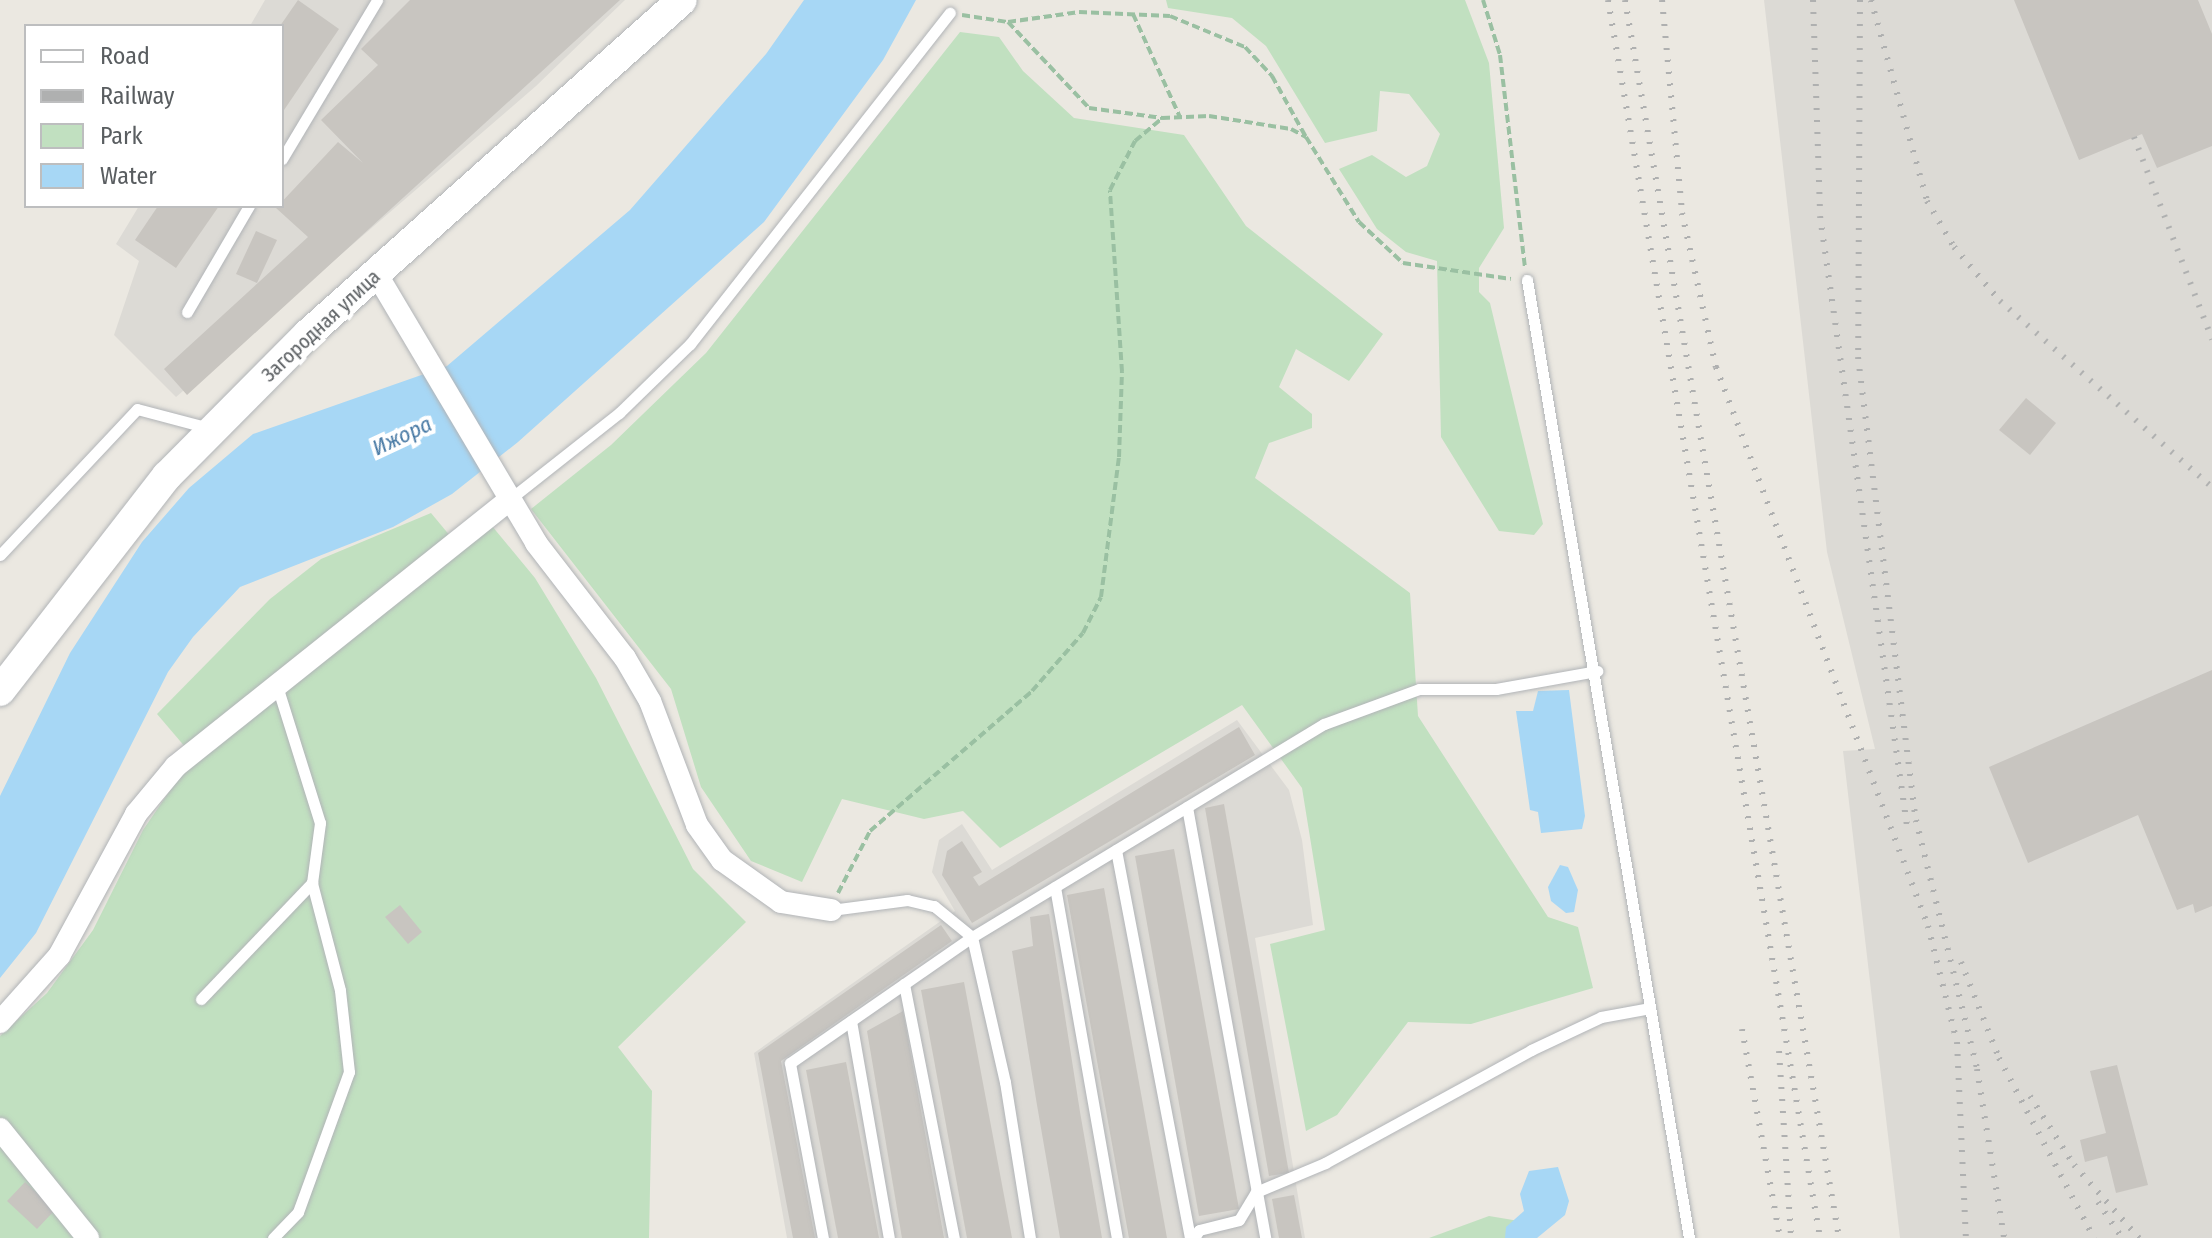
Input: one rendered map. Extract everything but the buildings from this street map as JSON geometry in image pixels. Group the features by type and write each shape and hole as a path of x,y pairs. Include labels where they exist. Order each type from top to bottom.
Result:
{"main road":[{"name":"Загородная улица","path":"0,691 167,476 376,273 682,0"}],"street":[{"path":"376,273 510,499 625,658 650,701 697,825 722,860 781,902 831,910"},
{"path":"0,1022 59,956 136,814 176,766 276,683 364,621 510,499"},
{"path":"0,1129 88,1238"}],"lane":[{"path":"284,156 377,0"},
{"path":"510,499 619,413 690,344 950,13"},
{"path":"187,312 248,208"},
{"path":"1527,280 1597,671 1689,1238"},
{"path":"0,555 137,409 213,430"},
{"path":"823,1238 790,1063 972,937 1324,724 1392,695 1496,689 1597,671"},
{"path":"273,1238 298,1212 349,1072 340,990 312,883 320,823 276,683"},
{"path":"1187,807 1265,1238"},
{"path":"1116,850 1192,1238"},
{"path":"201,999 312,883"},
{"path":"1055,887 1117,1238"},
{"path":"831,910 907,900 934,906 972,937 1005,1082 1030,1238"},
{"path":"904,984 954,1238"},
{"path":"1192,1238 1199,1230 1239,1220 1256,1192 1325,1163 1601,1017 1650,1008"},
{"path":"851,1021 889,1238"}],"path":[{"path":"950,13 1008,22 1079,12 1170,16 1245,47 1272,76 1359,222 1403,263 1527,280 1500,55 1483,0"},
{"path":"1133,14 1180,117"},
{"path":"1008,22 1089,108 1291,129 1306,137"},
{"path":"831,910 870,831 1032,691 1083,633 1101,597 1119,457 1122,372 1110,190 1135,141 1162,118"}],"shaded area":[{"path":"265,0 625,0 536,86 176,397 114,335 139,261 116,244 138,208 284,208 284,24 251,24"},
{"path":"1764,0 2212,0 2212,1238 1900,1238 1843,751 1875,749 1827,552"},
{"path":"1237,720 1289,790 1302,840 1313,925 1255,938 1305,1238 787,1238 754,1053 955,911 932,872 939,840 962,824 992,870"}],"green space":[{"path":"1166,0 1465,0 1489,63 1504,228 1479,268 1479,292 1490,303 1543,524 1534,535 1499,531 1441,437 1437,261 1406,252 1377,229 1339,169 1372,155 1406,177 1427,166 1440,134 1409,94 1380,91 1377,131 1325,143 1266,46 1232,18 1168,8"},
{"path":"960,32 999,37 1023,71 1074,118 1184,135 1246,226 1383,334 1349,381 1296,349 1279,387 1312,414 1312,428 1269,443 1255,478 1410,593 1418,716 1548,917 1578,927 1593,988 1471,1024 1408,1022 1337,1115 1306,1131 1270,944 1325,930 1302,788 1242,705 1000,848 963,811 924,819 842,799 802,882 751,861 701,787 671,689 531,509 611,445 706,353"},
{"path":"431,513 451,537 186,748 157,714 270,599 321,559"},
{"path":"492,526 535,578 596,678 693,869 746,922 618,1047 652,1091 649,1238 0,1238 0,1036 47,993 93,930 143,830 182,773"},
{"path":"1489,1216 1525,1222 1532,1238 1429,1238"}],"water":[{"name":"Ижора","path":"804,0 916,0 883,60 764,222 518,442 452,494 393,527 240,587 193,637 168,672 36,933 0,978 0,796 70,653 142,542 189,488 253,434 447,366 630,210 766,54"},
{"path":"1569,690 1585,816 1582,829 1541,833 1538,812 1530,810 1516,711 1533,711 1538,691"},
{"path":"1560,865 1568,867 1578,890 1574,912 1566,913 1551,901 1548,887"},
{"path":"1558,1167 1569,1201 1565,1215 1537,1238 1505,1238 1506,1227 1524,1211 1520,1194 1529,1171"}],"railway":[{"path":"1608,0 1820,1238"},
{"path":"1625,0 1839,1238"},
{"path":"1662,0 1682,213 1716,367 1928,926 1957,1042 1966,1238"},
{"path":"1813,0 1820,216 1907,826"},
{"path":"1860,0 1858,357 1916,820 1977,1069 2004,1238"},
{"path":"1871,0 1927,201 1954,247 2000,301 2212,487"},
{"path":"2134,137 2212,339"},
{"path":"1961,962 1999,1058 2094,1238"},
{"path":"1742,1029 1780,1238"},
{"path":"1779,1051 1791,1238"},
{"path":"2030,1096 2074,1165 2139,1238"},
{"path":"2098,1202 2122,1238"}]}
